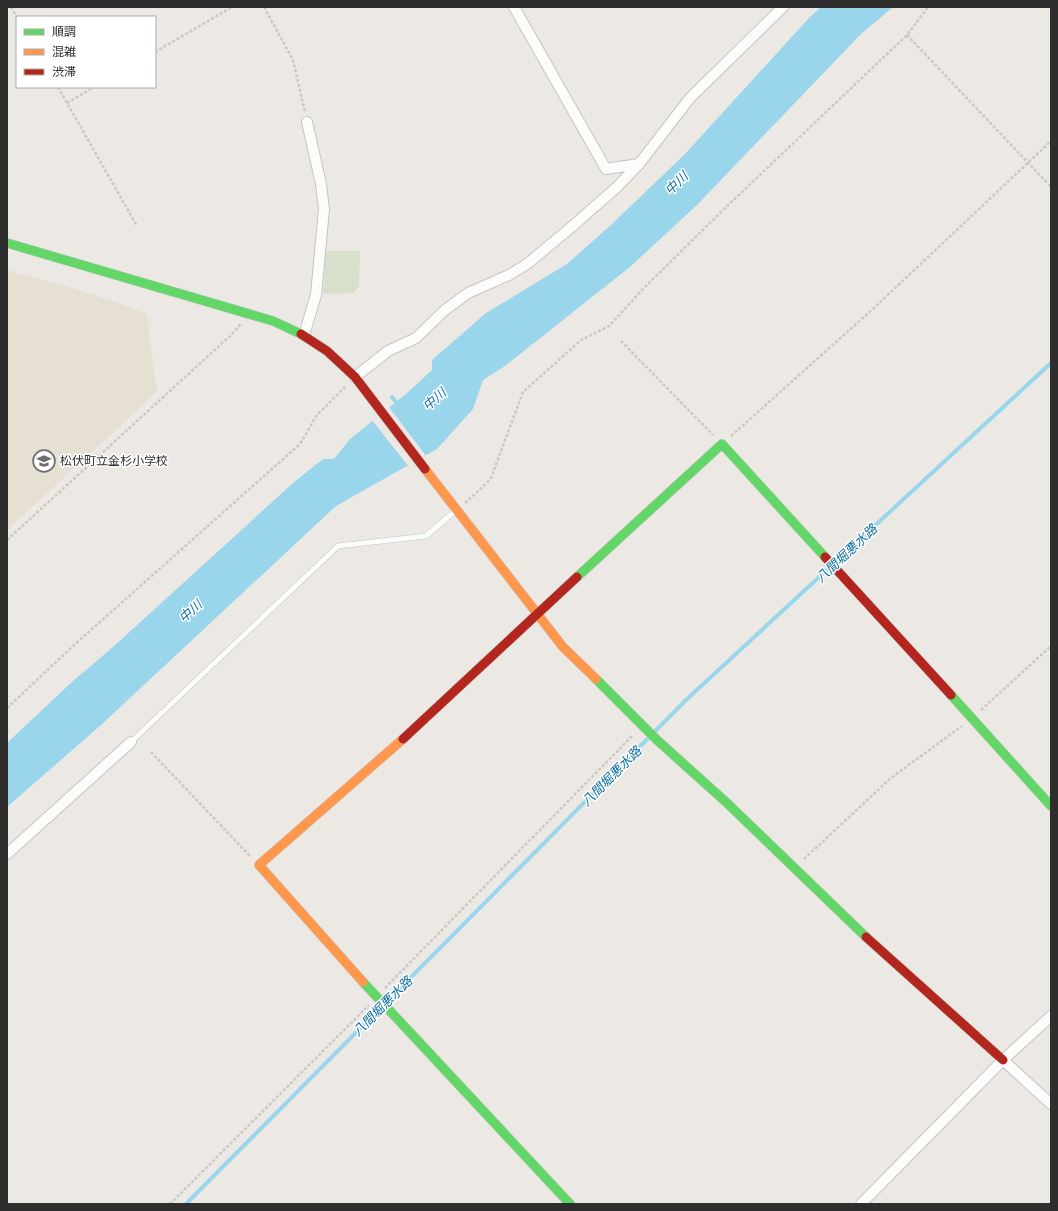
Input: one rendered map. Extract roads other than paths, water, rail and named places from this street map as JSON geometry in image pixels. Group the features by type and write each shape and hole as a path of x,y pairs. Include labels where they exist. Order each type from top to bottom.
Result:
{"street":[{"path":"514,7 606,169 639,164"},
{"path":"356,379 388,351 416,338 445,310 468,293 509,275 527,264 617,187 658,142 690,98 783,7"},
{"path":"304,335 316,295 324,210 307,122"},
{"path":"7,243 273,321 304,335 324,347 340,361 356,379 454,509 536,614 572,657 657,740 727,802 879,949 1051,1104"},
{"path":"570,1204 377,997 259,864 415,729 536,614 722,444 1051,806"},
{"path":"7,854 131,742"},
{"path":"862,1204 1003,1060 1051,1016"}],"lane":[{"path":"131,742 338,546 426,536 454,509"}],"water":[{"name":"中川","path":"821,7 893,7 860,35 697,205 630,267 505,366 483,380 473,409 437,449 336,506 101,725 7,807 7,743 73,681 113,647 293,483 323,459 334,459 350,439 406,394 432,370 432,360 486,313 567,264 612,224 685,154 809,18"}],"waterway":[{"name":"八間堀悪水路","path":"186,1204 686,700 1051,363"},
{"path":"392,397 398,405"}],"place":[{"name":"松伏町立金杉小学校","path":"44,461"}]}
